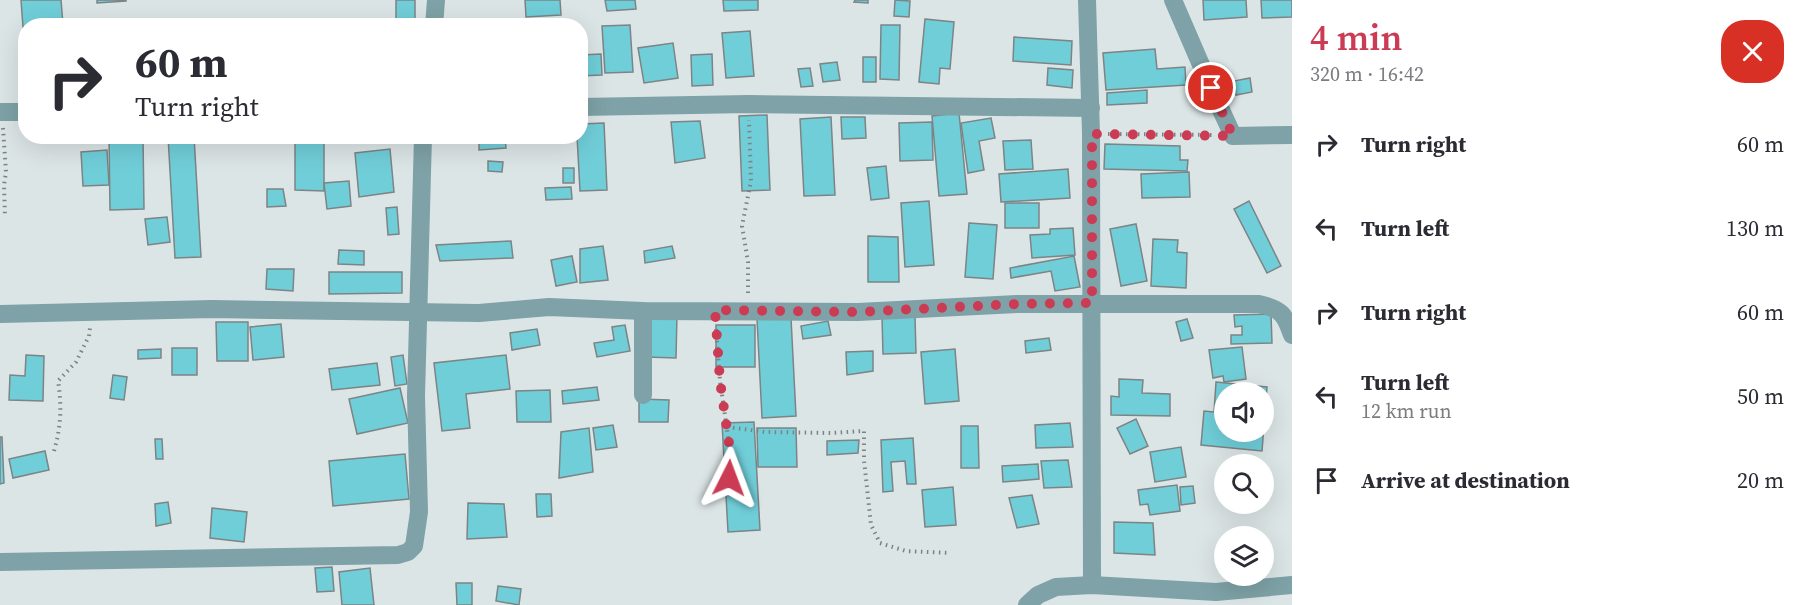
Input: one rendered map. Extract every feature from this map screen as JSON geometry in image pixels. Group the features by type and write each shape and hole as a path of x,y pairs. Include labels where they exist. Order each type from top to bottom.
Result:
{"street":[{"path":"435,18 436,0"},
{"path":"1087,0 1092,134 1092,585"},
{"path":"1173,0 1233,136 1292,135"},
{"path":"588,107 749,104 1091,108"},
{"path":"2,112 18,112"},
{"path":"0,562 398,555 408,552 414,546 419,512 416,396 423,144"},
{"path":"0,314 212,309 478,313 549,307 643,311 858,312 1017,304 1259,304 1275,308 1287,318 1292,335"},
{"path":"643,311 643,395"},
{"path":"1027,605 1038,595 1056,587 1092,585 1215,592 1292,585"}],"path":[{"path":"748,311 748,262 742,226 751,180 749,104"},
{"path":"2,112 6,172 5,217"},
{"path":"1092,134 1233,136"},
{"path":"715,310 720,381 730,450 729,478"},
{"path":"54,451 61,414 58,381 76,362 89,336 93,313"},
{"path":"727,427 765,432 864,431 864,460 872,525 880,543 906,551 950,553"}],"building":[{"path":"21,0 61,0 62,18 22,18"},
{"path":"97,0 126,0 126,1 97,3"},
{"path":"396,0 415,0 415,18 396,18"},
{"path":"525,0 560,0 561,15 526,17"},
{"path":"605,0 635,0 636,9 607,11"},
{"path":"723,0 758,0 758,10 724,11"},
{"path":"855,0 868,0 868,3 854,2"},
{"path":"895,0 910,1 909,17 894,16"},
{"path":"1203,0 1246,0 1247,17 1204,20"},
{"path":"1261,0 1292,0 1292,17 1262,18"},
{"path":"925,19 954,22 950,69 940,68 939,84 919,82"},
{"path":"630,25 633,72 605,73 602,26"},
{"path":"881,25 900,25 899,80 880,79"},
{"path":"750,31 754,76 726,78 722,33"},
{"path":"1014,37 1072,41 1071,65 1013,61"},
{"path":"673,43 678,78 644,83 638,48"},
{"path":"1155,49 1157,69 1185,67 1186,85 1106,90 1103,53"},
{"path":"601,54 602,75 588,76 588,55"},
{"path":"712,54 713,85 692,86 691,55"},
{"path":"863,57 876,57 876,82 863,82"},
{"path":"837,62 840,80 823,82 820,64"},
{"path":"810,68 813,86 801,87 798,69"},
{"path":"1048,68 1073,70 1072,88 1047,85"},
{"path":"1250,78 1252,92 1236,95 1234,81"},
{"path":"1147,90 1147,103 1107,105 1107,93"},
{"path":"959,113 967,194 939,196 932,116"},
{"path":"767,115 770,190 742,191 739,116"},
{"path":"831,117 835,195 804,196 800,119"},
{"path":"841,117 865,117 866,138 842,139"},
{"path":"991,118 995,138 979,141 984,170 968,173 961,123"},
{"path":"700,121 705,158 675,163 671,122"},
{"path":"932,122 933,160 900,161 899,123"},
{"path":"604,123 607,190 580,191 577,144 588,144 588,124"},
{"path":"1031,140 1033,169 1005,170 1003,141"},
{"path":"109,144 143,144 144,209 110,210"},
{"path":"168,144 194,144 201,257 175,258"},
{"path":"295,144 324,144 324,191 295,190"},
{"path":"479,144 506,144 506,148 479,150"},
{"path":"1105,144 1180,146 1180,160 1188,160 1187,171 1104,169"},
{"path":"390,149 394,192 359,197 355,153"},
{"path":"107,150 109,185 83,186 81,152"},
{"path":"488,161 503,162 502,172 488,171"},
{"path":"886,166 889,198 871,200 867,168"},
{"path":"563,168 574,168 574,183 563,183"},
{"path":"1068,169 1070,198 1001,202 999,174"},
{"path":"1189,172 1190,197 1142,198 1141,174"},
{"path":"349,181 351,206 327,209 324,183"},
{"path":"571,187 572,199 546,200 545,188"},
{"path":"267,189 283,189 286,206 267,207"},
{"path":"929,201 934,265 905,267 901,203"},
{"path":"1249,201 1281,266 1267,273 1234,209"},
{"path":"1005,203 1039,203 1039,228 1005,228"},
{"path":"397,207 399,234 388,235 386,208"},
{"path":"167,217 170,242 148,245 145,219"},
{"path":"969,223 997,225 993,279 965,277"},
{"path":"1136,224 1147,281 1121,286 1110,229"},
{"path":"1073,228 1075,255 1032,258 1030,235 1050,234 1050,229"},
{"path":"868,236 898,237 899,282 868,282"},
{"path":"1153,239 1178,240 1177,252 1187,253 1186,288 1151,286"},
{"path":"511,241 513,258 440,261 436,245"},
{"path":"603,246 608,280 580,283 580,249"},
{"path":"672,246 675,258 645,263 644,251"},
{"path":"339,250 364,251 364,265 338,264"},
{"path":"572,256 577,282 556,286 551,260"},
{"path":"1074,256 1080,287 1055,291 1051,271 1011,278 1010,268"},
{"path":"267,269 294,269 293,291 266,289"},
{"path":"329,272 402,272 402,293 329,294"},
{"path":"648,314 677,315 676,358 646,357"},
{"path":"1271,314 1272,343 1231,344 1231,335 1242,335 1242,326 1235,327 1234,315"},
{"path":"882,317 915,317 916,353 883,354"},
{"path":"791,318 796,416 762,418 757,319"},
{"path":"1187,319 1193,338 1181,341 1176,322"},
{"path":"828,321 831,335 803,339 801,326"},
{"path":"216,322 248,322 248,361 217,361"},
{"path":"281,324 284,357 253,360 250,327"},
{"path":"625,325 630,351 597,357 594,343 614,340 612,327"},
{"path":"716,325 755,325 755,367 716,367"},
{"path":"537,329 540,345 512,350 510,333"},
{"path":"1049,338 1051,350 1026,353 1025,341"},
{"path":"1242,347 1246,379 1224,382 1223,376 1213,378 1209,350"},
{"path":"172,348 197,348 197,375 172,375"},
{"path":"161,349 161,358 138,359 138,350"},
{"path":"955,349 959,401 925,404 921,352"},
{"path":"873,351 873,371 847,375 846,352"},
{"path":"26,355 44,356 43,401 9,400 10,375 25,376"},
{"path":"403,355 407,384 395,386 391,357"},
{"path":"506,355 510,389 466,394 470,428 442,431 434,363"},
{"path":"377,363 380,385 332,390 329,369"},
{"path":"113,375 127,377 124,400 110,398"},
{"path":"1119,379 1143,380 1142,393 1170,394 1170,416 1111,415 1111,396 1119,397"},
{"path":"597,387 599,400 563,404 562,391"},
{"path":"400,388 408,423 357,434 349,399"},
{"path":"550,390 551,422 517,422 516,391"},
{"path":"639,399 669,400 668,422 639,422"},
{"path":"1204,411 1214,412 1214,442 1263,442 1262,451 1201,445"},
{"path":"1136,419 1148,446 1130,454 1117,428"},
{"path":"754,422 760,530 728,532 722,423"},
{"path":"1070,423 1073,447 1036,448 1035,425"},
{"path":"613,425 617,447 596,450 593,428"},
{"path":"961,426 978,426 979,468 961,468"},
{"path":"589,428 593,472 559,478 561,432"},
{"path":"757,428 796,428 797,467 758,467"},
{"path":"0,437 2,437 4,483 0,484"},
{"path":"913,438 916,484 907,484 905,461 891,462 893,491 883,492 881,440"},
{"path":"155,439 162,439 163,459 156,459"},
{"path":"859,440 858,453 827,455 827,441"},
{"path":"1181,447 1186,477 1155,482 1150,452"},
{"path":"45,451 49,470 13,478 9,459"},
{"path":"405,454 409,499 333,506 329,461"},
{"path":"1068,460 1072,487 1044,488 1041,461"},
{"path":"1038,464 1039,479 1003,482 1002,466"},
{"path":"1177,485 1180,511 1150,515 1148,504 1140,505 1138,490"},
{"path":"1193,486 1195,503 1181,505 1180,487"},
{"path":"953,487 956,525 925,527 922,490"},
{"path":"536,494 551,494 552,516 537,517"},
{"path":"1032,495 1039,524 1017,528 1009,498"},
{"path":"168,502 171,523 156,526 155,504"},
{"path":"468,503 504,504 507,537 467,539"},
{"path":"212,508 247,512 244,542 210,538"},
{"path":"1114,522 1153,523 1155,555 1114,553"},
{"path":"332,567 334,591 317,592 315,568"},
{"path":"370,568 374,605 342,605 339,572"},
{"path":"456,583 472,583 472,605 457,605"},
{"path":"498,586 521,589 519,605 496,601"}],"route":[{"path":"729,478 730,450 720,381 715,310 858,312 1017,304 1092,303 1092,134 1233,136 1211,88"}]}
